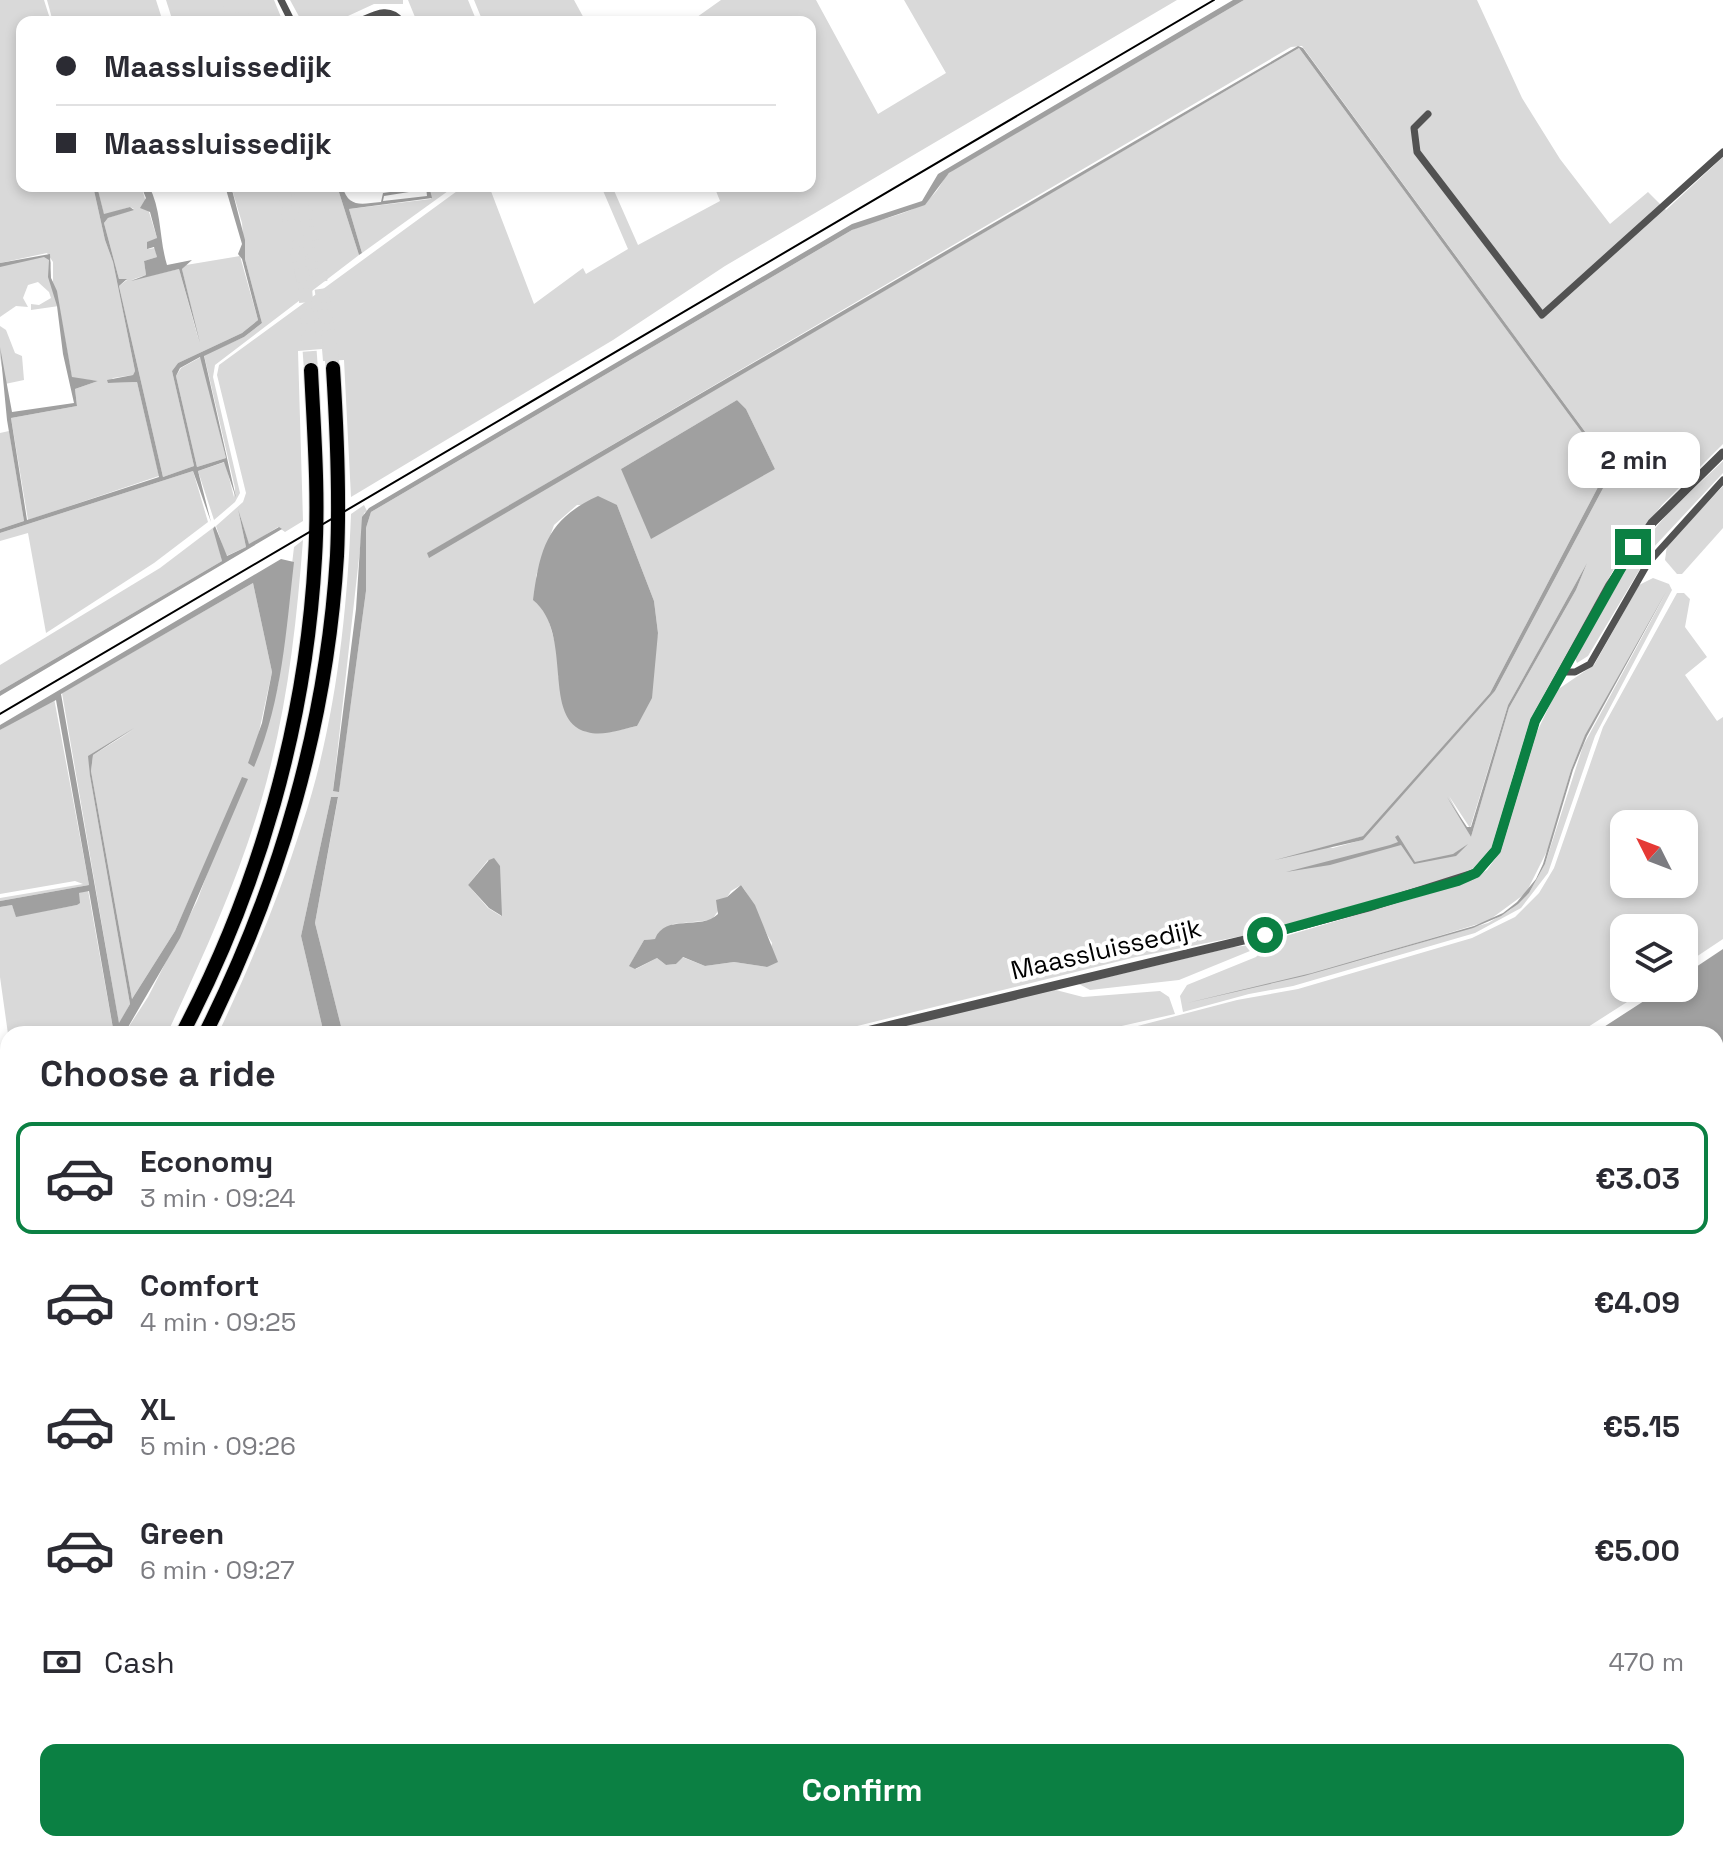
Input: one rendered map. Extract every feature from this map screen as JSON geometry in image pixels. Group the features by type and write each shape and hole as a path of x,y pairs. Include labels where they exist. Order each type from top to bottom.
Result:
{"highway":[{"path":"209,1026 251,935 279,857 318,705 337,554 339,487 333,368"},
{"path":"186,1026 225,942 248,882 278,786 298,699 306,654 315,553 311,370"}],"street":[{"path":"375,16 386,12 398,16"},
{"path":"1428,114 1414,128 1417,152 1542,315 1723,152"},
{"name":"Maassluissedijk","path":"887,1026 1265,935 1369,907 1476,873 1496,850 1535,721 1633,547 1652,523 1723,453"},
{"path":"1562,672 1575,672 1590,664 1648,563 1723,480"}],"shaded area":[{"path":"0,0 44,0 49,16 16,16 16,192 94,192 113,262 135,371 133,375 113,378 109,383 137,382 159,476 28,520 11,418 77,406 75,389 98,381 72,378 59,306 31,310 31,304 39,305 51,298 38,282 28,285 23,298 28,307 16,306 0,317 0,265 48,255 51,263 49,275 53,282 53,262 47,253 0,263"},
{"path":"47,0 156,0 161,16 51,16"},
{"path":"166,0 274,0 281,16 171,16"},
{"path":"290,0 403,0 403,4 374,4 348,16 299,16"},
{"path":"408,0 468,0 475,16 415,16"},
{"path":"474,0 574,0 583,16 481,16"},
{"path":"721,0 816,0 878,114 946,73 904,0 1177,0 725,266 613,340 351,497 344,360 323,361 322,349 298,351 303,521 285,532 278,527 249,545 238,509 246,547 226,556 216,526 243,502 246,493 217,375 219,365 456,192 491,192 534,304 583,268 586,274 628,249 604,192 615,192 638,245 720,201 716,192 816,192 816,16 698,16"},
{"path":"1233,0 1244,0 949,173 925,205 852,230 371,512 366,528 366,591 339,792 333,791 356,609 362,517 369,508 852,224 922,201 938,174"},
{"path":"1244,0 1477,0 1522,98 1560,159 1610,224 1648,192 1666,210 1723,157 1723,444 1662,505 1620,558 1540,703 1514,772 1494,847 1472,871 1456,877 1252,934 1136,957 857,1026 341,1026 315,923 338,798 331,797 301,936 322,1026 222,1026 274,905 323,749 342,632 351,514 364,505 367,511 364,513 333,791 339,791 366,591 366,528 371,512 852,230 916,208 934,194 947,175","holes":["1302,46 1611,467 1609,477 1495,691 1362,840 1327,847 1363,836 1490,693 1608,468 1299,48 429,557 428,553 1291,47","737,400 746,409 775,469 621,469","577,505 617,505 654,601 658,633 637,726 605,733 586,732 558,676 559,657 536,576 554,525","1587,563 1576,590 1509,708 1471,837 1449,796 1470,828 1508,705","488,860 501,916 488,908 468,885","741,885 772,943 767,967 734,962 705,966 682,957 676,964 666,965 657,958 636,969 630,965 644,940 655,939 673,924 712,920 731,891"]},
{"path":"1298,46 1303,48 1611,467 1609,477 1495,691 1363,840 1275,860 1363,836 1490,693 1608,468 1299,48 429,558 427,553"},
{"path":"94,192 98,192 104,214 130,207 134,210 108,218 104,223 119,279 127,279 119,286 163,477 194,466 172,371 178,363 242,333 258,320 238,254 242,244 227,192 233,192 245,240 245,259 262,323 244,337 204,356 236,498 224,462 198,471 211,522 193,471 0,533 0,529 24,521 7,420 0,347 12,412 74,403 57,306 48,277 49,260 44,257 0,267 0,263 50,254 51,278 57,291 72,377 98,381 75,389 77,406 11,418 27,520 159,477 137,382 108,383 107,380 133,375 135,371 113,262","holes":["200,357 226,458 197,467 176,376 180,368"]},
{"path":"98,192 143,192 157,238 148,249 155,248 157,257 144,261 146,275 131,280 179,269 199,341 182,269 186,265 240,256 258,320 242,333 178,363 172,371 194,466 163,477 119,286 127,280 119,279 104,223 108,218 134,209 130,207 104,215"},
{"path":"144,192 151,192 167,265 192,260 182,269 200,343 179,269 131,281 146,275 144,261 157,257 154,247 147,249 147,242 157,238 150,212 140,208 146,198"},
{"path":"233,192 339,192 359,255 215,365 213,377 240,493 235,502 214,520 198,471 225,462 234,497 235,488 204,355 244,337 262,323 245,259 242,223"},
{"path":"339,192 345,192 356,203 367,203 381,202 383,193 409,192 384,196 383,201 427,196 427,192 430,192 432,198 349,209 362,253 359,255"},
{"path":"430,192 447,192 362,253 349,209 431,199"},
{"path":"0,326 6,330 15,353 22,356 24,380 5,384 0,357"},
{"path":"201,357 226,458 197,467 176,376 181,368"},
{"path":"737,400 746,409 775,469 651,539 621,469"},
{"path":"9,431 24,521 0,529 0,433"},
{"path":"1723,461 1723,473 1652,549 1588,656 1577,663 1575,658 1639,547 1670,511"},
{"path":"193,471 208,522 154,563 46,633 28,533 0,541 0,533"},
{"path":"1723,486 1723,528 1682,574 1677,574 1665,560 1667,545"},
{"path":"598,496 617,505 654,601 658,633 652,698 637,726 599,734 587,732 573,724 565,711 553,633 545,615 533,600 539,565 549,537 568,514"},
{"path":"238,509 249,544 279,527 282,529 0,696 0,691 222,561 213,529 215,526 227,556 246,547"},
{"path":"214,527 222,561 0,691 0,665 160,568"},
{"path":"303,540 287,683 261,803 211,937 171,1026 129,1026 148,997 197,901 244,776 175,931 132,999 91,771 93,755 133,730 89,756 90,776 130,1004 119,1024 62,693 253,583 272,672 257,741 259,754 278,685 294,547"},
{"path":"281,559 294,562 277,692 254,767 248,763 262,723 272,672 253,583 61,694 119,1023 130,1004 88,756 134,728 93,755 91,771 132,999 175,931 242,777 248,779 180,938 129,1026 113,1026 89,891 79,893 80,903 77,905 16,917 12,905 0,907 0,901 89,885 56,700 0,730 0,725"},
{"path":"1587,563 1576,590 1509,708 1471,837 1447,797 1467,827 1471,827 1508,705"},
{"path":"1653,578 1669,584 1672,590 1595,736 1548,873 1521,908 1475,933 1293,986 1183,1012 1180,996 1187,985 1256,957 1272,940 1465,883 1487,870 1500,852 1533,740 1557,690 1594,665 1639,585","holes":["1666,593 1583,746 1545,864 1529,893 1510,910 1488,923 1347,964 1488,921 1526,893 1549,847 1571,770 1585,736"]},
{"path":"1666,592 1587,736 1573,770 1545,864 1529,893 1518,904 1501,916 1473,928 1304,976 1187,1003 1312,973 1474,926 1503,913 1517,902 1536,879 1543,864 1571,770 1585,735"},
{"path":"1677,593 1684,593 1690,599 1685,627 1707,657 1685,675 1717,721 1723,717 1723,939 1698,956 1698,914 1610,914 1610,1002 1627,1002 1590,1026 1138,1026 1237,1000 1298,989 1472,938 1515,917 1539,893 1554,868 1603,727"},
{"path":"54,698 89,885 0,901 0,898 83,884 75,881 0,894 0,730"},
{"path":"331,797 338,797 315,923 341,1026 322,1026 301,936"},
{"path":"1398,835 1415,862 1453,854 1468,844 1456,856 1414,864 1401,845 1330,865 1286,872 1390,845 1398,842 1395,837"},
{"path":"494,858 500,866 502,916 489,908 468,885"},
{"path":"741,885 755,905 778,962 767,967 734,962 705,966 683,957 676,964 666,965 657,958 635,969 629,966 644,940 655,939 660,931 675,924 711,919 718,914 716,900 727,897"},
{"path":"88,890 113,1026 7,1026 0,977 0,907 12,905 16,916 77,905 79,893"},
{"path":"1252,945 1250,951 1179,980 1090,990 1079,984 1233,947"},
{"path":"1723,949 1723,1026 1605,1026 1642,1002 1698,1002 1698,966"},
{"path":"1052,989 1083,997 1160,991 1169,997 1175,1014 1122,1026 904,1026"}],"tunnel":[{"path":"229,0 233,16"},
{"path":"247,0 251,16"},
{"path":"283,192 305,287 311,370"},
{"path":"301,192 320,278 333,368"}],"tram line":[{"path":"0,714 1214,0"}],"route":[{"path":"1265,935 1458,881 1476,873 1490,860 1501,838 1535,721 1633,547"}]}
